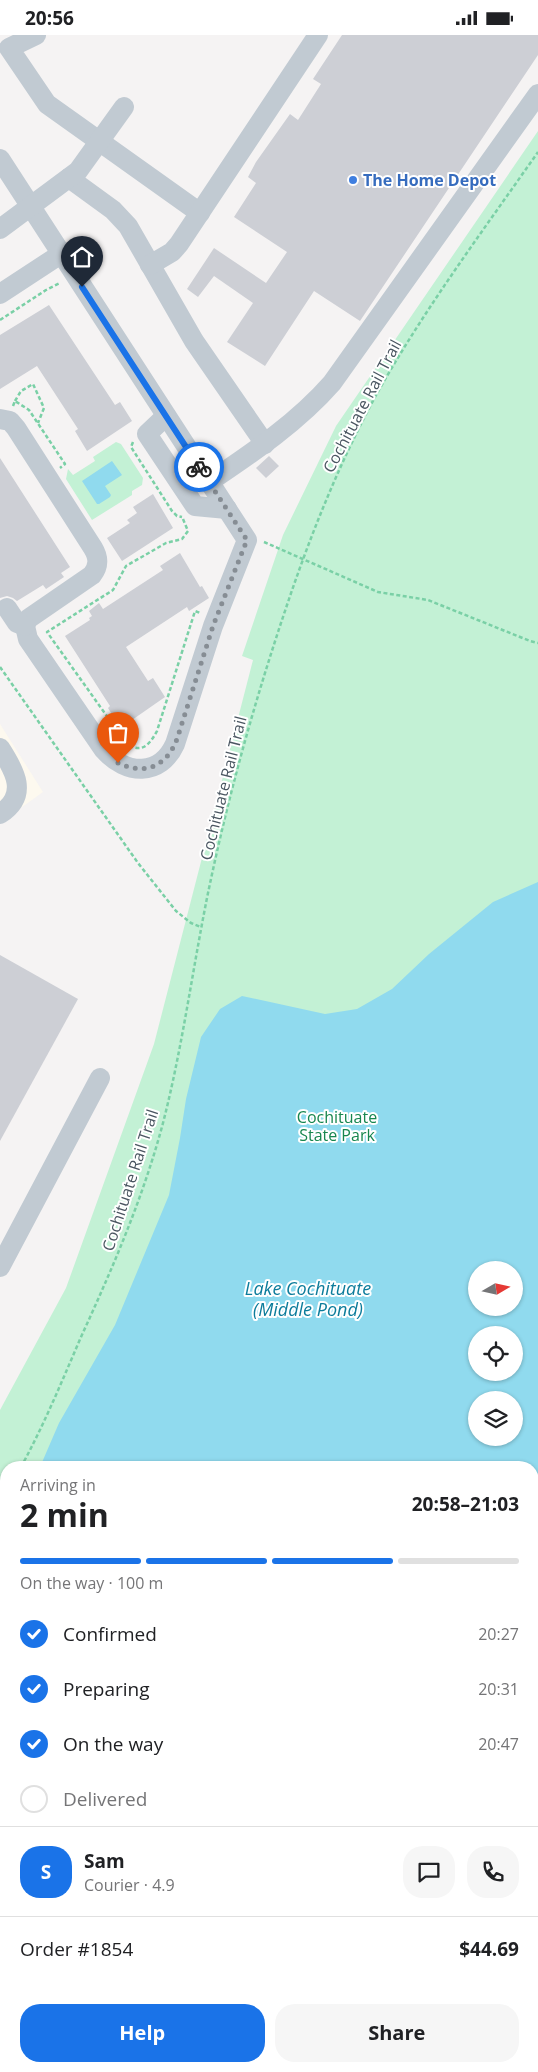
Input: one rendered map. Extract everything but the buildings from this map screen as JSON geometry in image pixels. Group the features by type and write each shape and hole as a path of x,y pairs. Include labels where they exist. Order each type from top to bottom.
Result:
{"street":[{"path":"36,35 9,48 43,101 200,213"},
{"path":"150,265 176,248 318,35"},
{"path":"209,482 265,443 318,398 332,383 538,94"},
{"path":"0,229 80,168 124,107"},
{"path":"0,159 247,540 213,626 175,744 168,756 158,765 144,769 128,768 118,763 109,755 26,635 25,626 31,616 92,575 96,570 98,559 94,548 13,424 6,419 0,419"},
{"path":"69,178 124,220 194,341 265,443"},
{"path":"0,294 62,255"},
{"path":"166,416 147,434 195,505 227,509"},
{"path":"7,608 17,623 25,626"},
{"path":"0,748 16,774 17,791 10,805 0,814"},
{"path":"0,1267 100,1078"}],"path":[{"name":"Cochituate Rail Trail","path":"24,1461 44,1423 111,1271 141,1195 163,1123 177,1063 202,927 223,829 273,648 304,559 348,450 386,379 432,303 538,152"},
{"path":"0,320 60,283"},
{"path":"14,401 21,391 33,384 44,408 38,423"},
{"path":"186,510 182,517 188,531 182,539 166,543 126,567 113,590 47,632 118,734 126,743 138,748 145,747 151,743 157,731 195,611 207,615"},
{"path":"247,540 266,542 378,592 428,599 538,643"},
{"path":"0,667 138,863 180,915 191,923 202,927"}],"shaded area":[{"path":"0,724 43,792 0,823"}],"green space":[{"name":"Cochituate State Park","path":"538,131 538,1461 0,1461 0,1410 66,1288 154,1044 253,660 242,656 283,535 336,426"},
{"path":"116,442 121,444 143,478 142,485 132,491 132,495 92,520 66,479 68,469 73,475 95,461 93,457"}],"water":[{"path":"112,461 122,475 105,486 111,495 97,504 82,481"},
{"name":"Lake Cochituate (Middle Pond)","path":"538,882 538,1461 43,1461 59,1423 115,1325 169,1195 186,1099 201,1037 220,1009 242,996 325,1014 357,1009 392,989 429,954 493,902"}],"way so far":[{"path":"118,763 128,768 144,769 158,765 171,753 218,613 247,540 199,467"}],"place":[{"name":"The Home Depot","path":"353,180"}],"route":[{"path":"82,287 199,467"}]}
